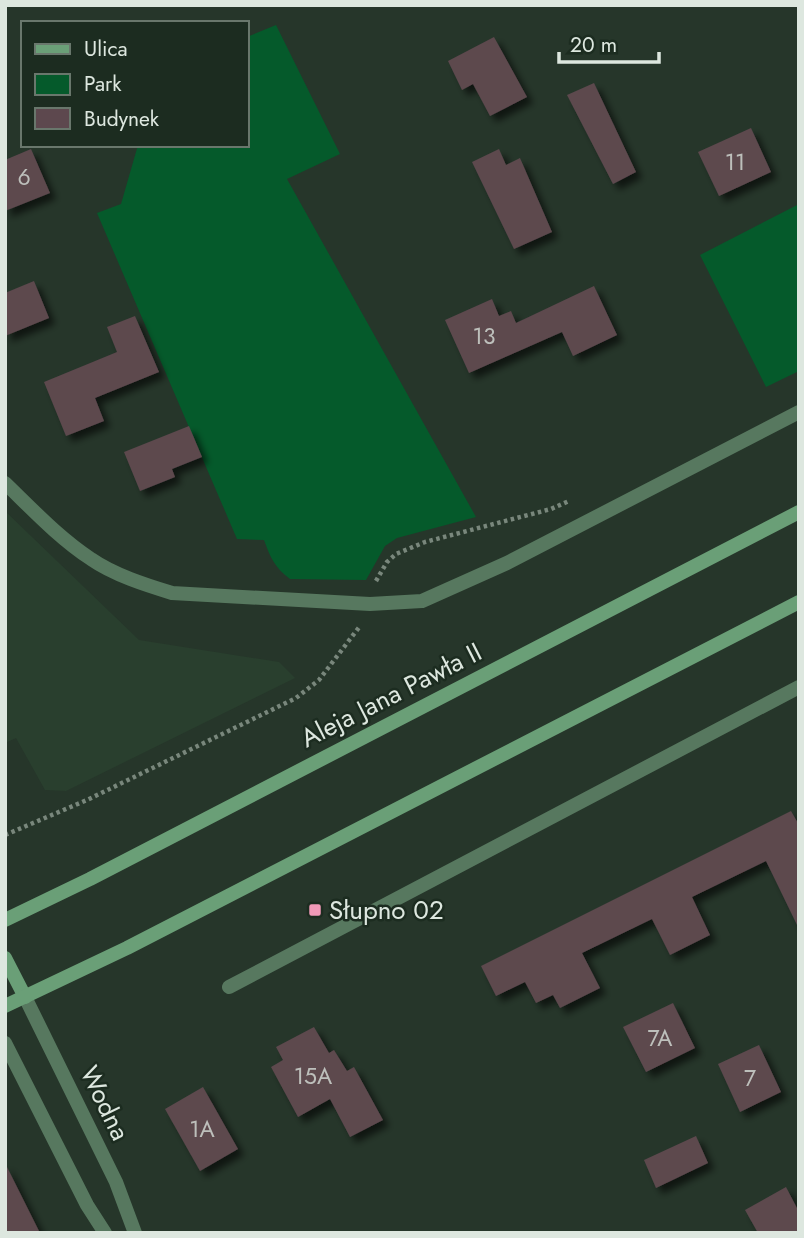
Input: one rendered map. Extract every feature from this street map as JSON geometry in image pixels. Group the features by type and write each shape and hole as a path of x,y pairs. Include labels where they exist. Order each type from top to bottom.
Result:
{"main road":[{"name":"Aleja Jana Pawła II","path":"5,920 90,880 799,512"},
{"path":"5,1006 127,948 799,602"},
{"path":"5,958 25,997"}],"street":[{"path":"5,483 67,541 93,561 149,586 172,593 370,604 422,601 495,568 799,412"},
{"path":"229,987 799,687"},
{"name":"Wodna","path":"25,997 117,1182 135,1233"},
{"path":"5,1043 87,1205 105,1233"}],"path":[{"path":"5,835 87,800 296,698 319,680 344,650 359,628 378,576 396,554 425,542 551,509 571,500"}],"shaded area":[{"path":"5,511 139,640 279,662 295,678 66,791 45,790 16,738 5,743"}],"green space":[{"path":"276,25 340,154 287,179 476,517 397,538 385,546 366,580 290,579 274,562 264,540 237,539 97,213 121,204 137,147 248,147 248,37"},
{"path":"799,204 799,371 766,387 700,255"}],"building":[{"path":"494,37 527,97 490,116 473,84 462,90 448,61"},
{"path":"594,83 636,172 613,184 567,95"},
{"path":"751,128 771,172 719,196 698,152"},
{"path":"31,149 50,193 5,211 5,160"},
{"path":"499,149 506,165 520,158 552,232 514,249 472,162"},
{"path":"34,281 49,318 5,336 5,293"},
{"path":"594,286 617,335 573,356 562,332 469,373 445,320 492,299 499,316 511,311 516,323"},
{"path":"135,316 159,372 95,398 104,421 66,436 44,382 117,352 107,327"},
{"path":"189,426 202,457 172,469 175,477 140,491 124,452"},
{"path":"791,811 799,825 799,929 766,861 692,897 710,935 670,955 652,919 582,953 600,988 560,1008 553,995 536,1003 525,982 496,996 481,966"},
{"path":"673,1003 695,1048 646,1072 623,1027"},
{"path":"314,1027 329,1053 334,1050 347,1071 354,1067 383,1120 350,1137 330,1099 298,1117 271,1067 283,1060 276,1047"},
{"path":"759,1045 781,1092 740,1112 718,1064"},
{"path":"203,1087 238,1149 200,1171 165,1109"},
{"path":"696,1136 708,1163 656,1188 644,1160"},
{"path":"5,1163 40,1233 5,1233"},
{"path":"786,1187 799,1212 799,1233 758,1233 745,1210"}],"place":[{"name":"Słupno 02","path":"315,910"}]}
